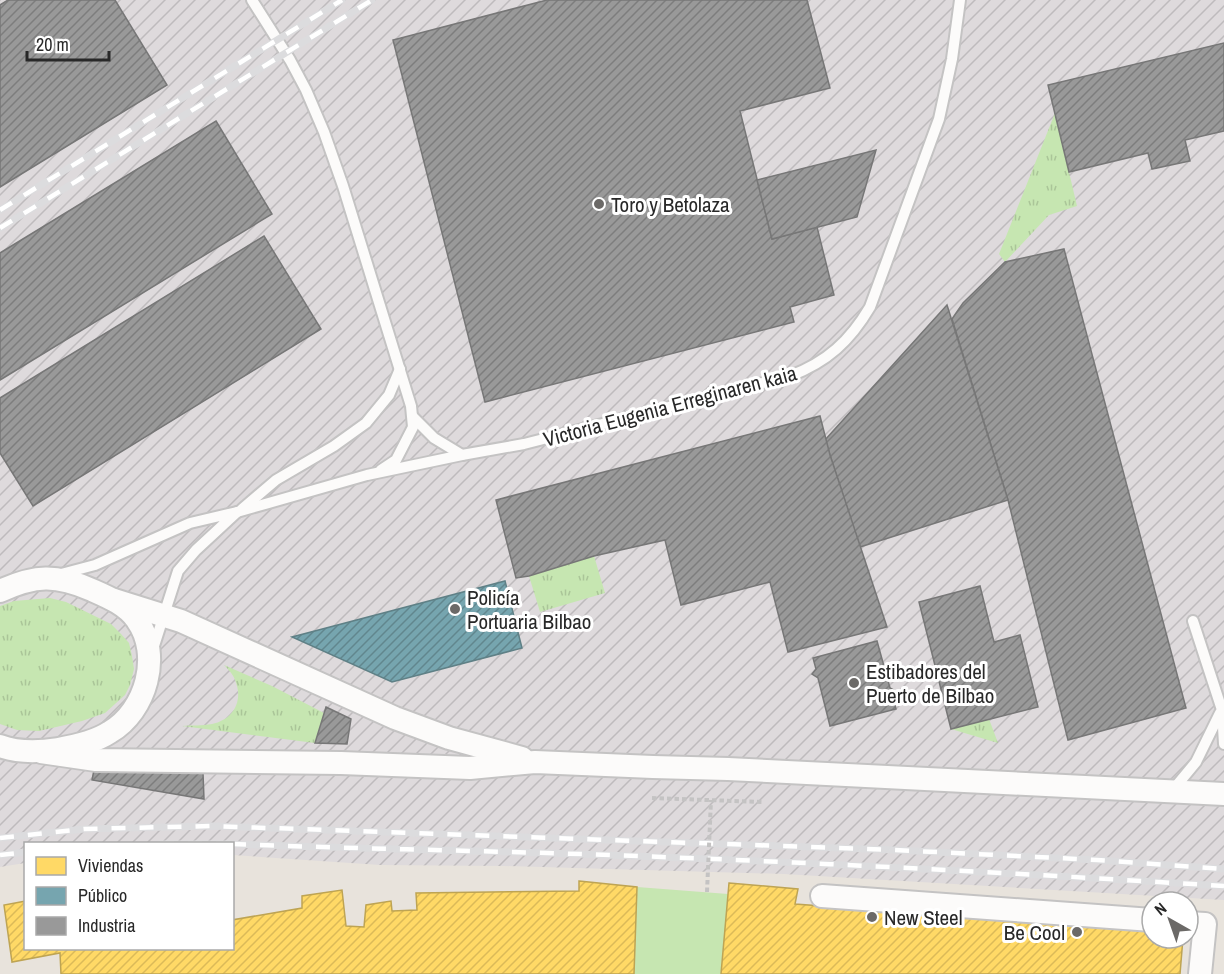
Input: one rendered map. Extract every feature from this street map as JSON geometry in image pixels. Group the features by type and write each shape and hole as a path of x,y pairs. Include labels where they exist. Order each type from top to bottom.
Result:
{"street":[{"path":"0,591 17,583 40,578 65,580 114,600 181,621 394,718 449,738 535,762"},
{"path":"41,752 76,746 110,732 123,723 134,709 142,693 148,676 147,645 137,619 114,600"},
{"path":"4,748 96,760 341,763 470,768 535,762 728,769 1224,794"},
{"path":"822,896 1140,919"},
{"path":"1200,924 1205,924 1200,974"}],"lane":[{"path":"252,0 290,60 324,132 343,186 413,417 413,427 396,460 374,475"},
{"name":"Victoria Eugenia Erreginaren kaia","path":"40,578 95,565 190,523 367,475 524,444 790,376 816,364 844,343 859,326 870,307 939,119 952,59 960,0"},
{"path":"237,512 276,480 334,446 366,423 389,395 400,369"},
{"path":"413,417 434,438 462,455"},
{"name":"Victoria Eugenia Erreginaren kaia","path":"149,661 178,571 196,550 237,512"},
{"path":"1193,621 1222,710 1224,744"},
{"path":"1172,792 1196,762 1222,710"}],"path":[{"path":"652,798 762,802"},
{"path":"707,892 711,800"}],"shaded area":[{"path":"0,0 1224,0 1224,900 1200,899 1200,890 1140,890 1140,895 784,874 380,865 234,855 234,842 24,842 24,863 0,867"}],"green space":[{"path":"1055,113 1077,206 1049,215 1005,262 999,254"},
{"path":"594,556 605,593 540,612 529,576"},
{"path":"50,598 66,602 111,624 121,634 129,643 132,656 134,669 130,685 125,695 105,713 39,731 17,730 0,724 0,606 14,601"},
{"path":"224,665 272,686 324,713 315,743 182,726 208,725 219,722 231,714 237,702 237,688 233,676"},
{"path":"989,719 998,743 951,729"},
{"path":"637,887 728,894 721,974 634,974"}],"building: Viviendas":[{"path":"579,881 637,887 634,974 61,974 60,953 12,962 4,905 24,901 24,950 234,950 234,920 302,908 302,896 342,890 346,926 364,927 366,905 391,901 392,911 417,910 416,893 579,891"},
{"path":"729,883 798,889 795,904 1140,929 1140,950 1182,950 1180,974 721,974"}],"building: Público":[{"name":"Policía Portuaria Bilbao","path":"505,581 522,648 392,682 292,637"}],"building: Industria":[{"path":"8,0 115,0 167,85 0,187 0,5"},
{"name":"Toro y Betolaza","path":"547,0 807,0 830,88 740,111 772,239 817,227 834,295 790,307 794,322 485,402 393,40"},
{"path":"1224,43 1224,131 1185,140 1190,161 1152,169 1148,153 1069,172 1048,85"},
{"path":"216,121 272,214 0,380 0,253"},
{"path":"876,150 857,217 772,239 757,180"},
{"path":"264,236 321,329 33,506 0,453 0,398"},
{"path":"1064,249 1186,708 1068,740 1008,500 952,319 963,303 1005,262"},
{"path":"947,305 1008,500 860,547 825,440"},
{"path":"820,416 830,455 887,627 788,652 770,582 681,605 665,540 594,556 516,578 496,500"},
{"path":"980,586 994,642 1020,635 1038,707 951,729 919,602"},
{"name":"Estibadores del Puerto de Bilbao","path":"877,641 890,688 901,694 895,705 896,709 830,726 818,678 812,674 816,669 813,658"},
{"path":"326,707 351,719 347,744 315,743"},
{"path":"94,770 203,773 204,799 92,780"}],"railway":[{"path":"0,210 342,0"},
{"path":"0,228 372,0"},
{"path":"0,838 84,829 212,826 895,850 1224,869"},
{"path":"234,844 716,859 1224,886"},
{"path":"0,855 24,852"}],"place":[{"name":"Toro y Betolaza","path":"599,204"},
{"name":"Policía Portuaria Bilbao","path":"455,609"},
{"name":"Estibadores del Puerto de Bilbao","path":"854,683"},
{"name":"New Steel","path":"872,917"},
{"name":"Be Cool","path":"1077,932"}]}
